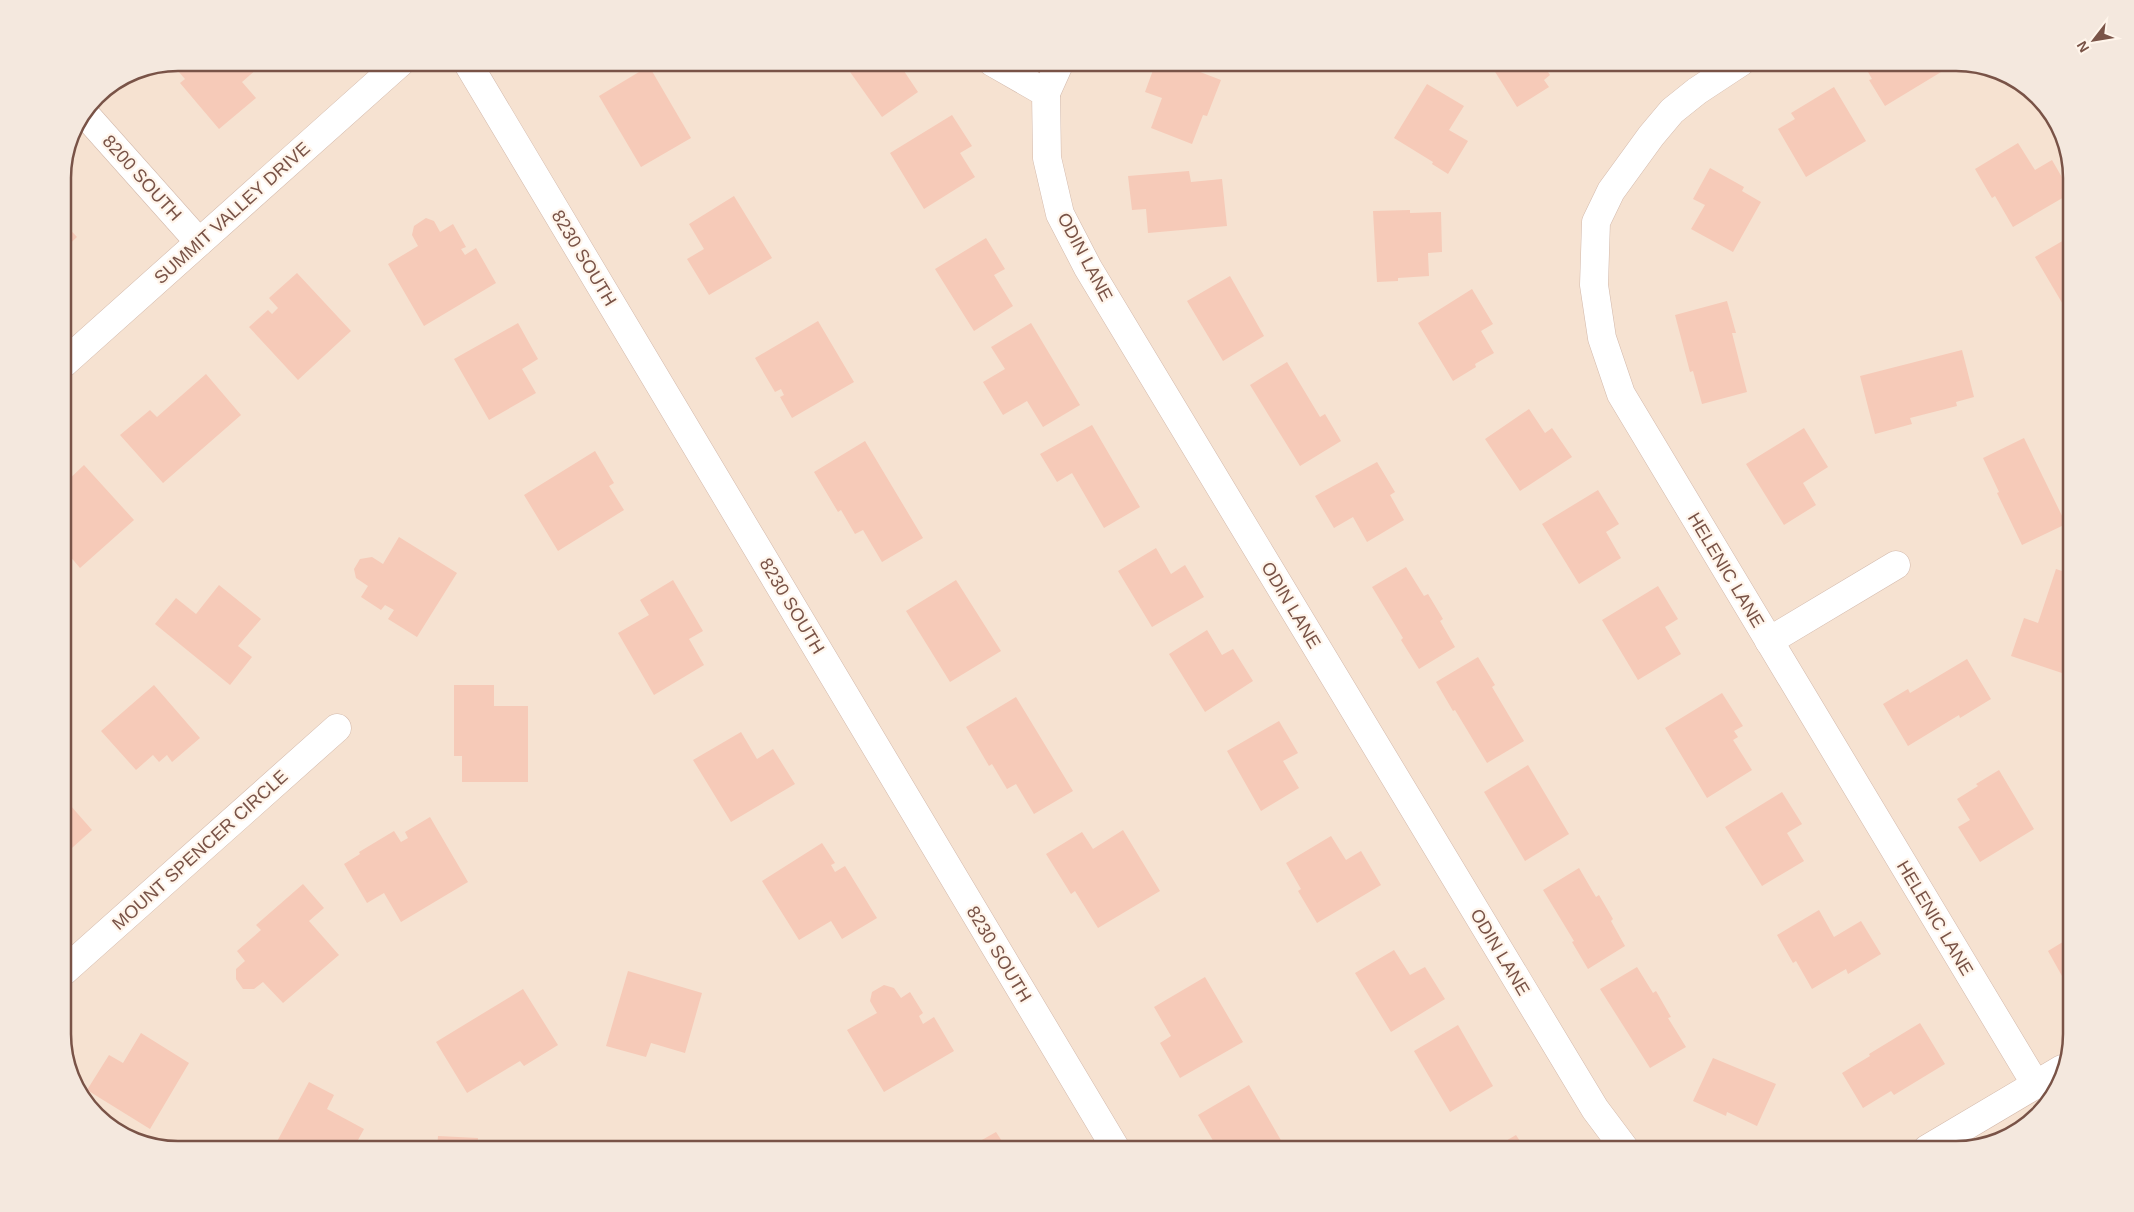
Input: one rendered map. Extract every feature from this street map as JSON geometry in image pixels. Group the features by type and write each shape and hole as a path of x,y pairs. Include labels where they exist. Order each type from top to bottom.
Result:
{"street":[{"name":"SUMMIT VALLEY DRIVE","path":"71,357 391,71"},
{"name":"8230 SOUTH","path":"472,71 1111,1141"},
{"path":"1008,71 1046,93 1056,71"},
{"name":"HELENIC LANE","path":"1727,71 1697,91 1672,112 1651,136 1611,191 1596,222 1594,284 1602,338 1621,394 2036,1085"},
{"name":"ODIN LANE","path":"1046,93 1048,158 1060,214 1088,268 1594,1110 1618,1141"},
{"name":"8200 SOUTH","path":"89,119 199,242"},
{"path":"1769,641 1896,565"},
{"name":"MOUNT SPENCER CIRCLE","path":"71,965 337,728"},
{"path":"1942,1141 2056,1073"}],"shaded area":[{"path":"1956,71 1970,72 1997,79 2021,93 2041,113 2055,137 2063,171 2063,1034 2062,1048 2055,1075 2041,1099 2021,1119 1997,1133 1970,1140 1956,1141 178,1141 164,1140 137,1133 113,1119 93,1099 82,1081 77,1068 71,1041 71,171 79,137 93,113 113,93 137,79 164,72"}],"building":[{"path":"178,71 255,71 242,82 256,98 219,129 180,83 185,79"},
{"path":"641,71 652,71 691,138 641,167 599,96"},
{"path":"849,71 904,71 918,92 882,117"},
{"path":"1153,71 1198,71 1221,80 1207,116 1203,115 1192,144 1151,128 1162,98 1145,92"},
{"path":"1495,71 1550,71 1548,72 1550,75 1544,80 1549,87 1517,107"},
{"path":"1868,71 1943,71 1885,106 1869,80 1872,79"},
{"path":"1427,84 1464,106 1449,130 1468,141 1448,174 1432,164 1433,162 1394,138"},
{"path":"1834,87 1866,141 1806,177 1778,129 1795,119 1791,113"},
{"path":"952,115 972,146 960,153 975,177 924,209 890,153"},
{"path":"2018,143 2035,170 2052,160 2063,179 2063,198 2013,227 1995,196 1992,198 1975,169"},
{"path":"1710,168 1744,187 1742,191 1761,202 1733,252 1691,229 1705,205 1693,199"},
{"path":"1189,171 1191,182 1222,179 1227,226 1148,233 1146,209 1132,210 1128,176"},
{"path":"734,196 772,258 709,295 687,259 704,249 689,224"},
{"path":"1410,210 1410,213 1441,212 1442,252 1428,253 1429,276 1398,278 1398,281 1377,282 1373,211"},
{"path":"426,218 434,221 440,232 453,224 466,247 461,249 465,255 476,248 496,283 424,326 388,264 418,246 412,235 414,226"},
{"path":"71,231 77,237 71,243"},
{"path":"986,238 1005,269 994,275 1013,306 974,331 935,269"},
{"path":"2063,241 2063,304 2035,257"},
{"path":"297,273 351,331 298,380 249,327 268,310 272,314 278,308 269,298"},
{"path":"1230,276 1264,336 1223,361 1187,301"},
{"path":"1472,289 1493,324 1481,331 1494,353 1475,364 1476,367 1453,381 1418,323"},
{"path":"1727,301 1736,333 1732,333 1747,392 1702,404 1693,371 1690,372 1675,315"},
{"path":"818,321 854,382 792,418 780,397 784,395 781,389 775,392 755,358"},
{"path":"518,323 538,359 522,369 536,393 489,420 454,359"},
{"path":"1031,323 1080,405 1043,427 1027,401 1003,415 983,382 1005,369 991,347"},
{"path":"1962,350 1974,397 1956,402 1957,406 1910,418 1912,424 1875,434 1860,376"},
{"path":"1287,362 1320,417 1325,414 1341,441 1300,466 1250,385"},
{"path":"206,374 241,415 163,483 120,435 150,410 157,417"},
{"path":"1529,409 1545,433 1552,428 1572,457 1520,491 1485,439"},
{"path":"1092,425 1140,507 1104,528 1072,473 1057,482 1040,454"},
{"path":"1804,428 1828,467 1803,483 1816,505 1784,525 1746,464"},
{"path":"2024,438 2063,518 2063,525 2022,545 1997,493 1999,492 1983,458"},
{"path":"865,441 923,538 882,562 863,530 855,534 841,510 838,512 814,472"},
{"path":"595,451 614,483 609,486 624,510 558,551 524,495"},
{"path":"1377,462 1395,492 1390,495 1404,520 1367,542 1353,517 1334,528 1315,496"},
{"path":"84,465 134,520 80,568 71,557 71,477"},
{"path":"1598,490 1619,524 1606,532 1621,558 1579,584 1542,524"},
{"path":"399,537 457,573 417,637 388,619 394,610 385,605 381,610 361,597 368,586 356,578 354,569 360,559 372,557 383,564"},
{"path":"1156,548 1171,574 1185,565 1204,597 1152,627 1118,571"},
{"path":"1406,567 1424,596 1428,594 1443,619 1440,621 1455,647 1419,669 1401,640 1403,638 1372,587"},
{"path":"2056,569 2063,571 2063,673 2011,656 2024,618 2038,623"},
{"path":"673,580 703,631 689,639 704,665 654,695 618,633 649,615 640,600"},
{"path":"956,580 1001,651 950,682 906,611"},
{"path":"219,585 261,619 238,646 252,657 230,685 155,624 176,598 196,614"},
{"path":"1658,586 1678,619 1665,627 1681,654 1638,680 1602,620"},
{"path":"1207,630 1222,655 1233,649 1253,681 1205,712 1169,654"},
{"path":"1478,657 1495,685 1492,687 1524,741 1487,763 1436,682"},
{"path":"1967,659 1991,699 1960,718 1959,715 1908,746 1883,704 1908,689 1910,693"},
{"path":"154,685 200,738 172,762 167,755 159,762 153,755 136,770 101,731"},
{"path":"454,685 494,685 494,706 528,706 528,782 462,782 462,756 454,756"},
{"path":"1722,693 1743,726 1734,731 1738,737 1733,740 1752,770 1707,798 1665,728"},
{"path":"1016,697 1073,791 1034,814 1016,784 1007,789 992,764 989,766 966,727"},
{"path":"1279,721 1298,753 1283,761 1299,788 1261,811 1227,751"},
{"path":"741,732 757,759 773,749 795,784 731,822 693,760"},
{"path":"1528,765 1569,834 1525,861 1484,792"},
{"path":"1999,770 2034,829 1980,862 1958,827 1970,820 1957,799 1978,786 1976,784"},
{"path":"1782,792 1802,824 1787,833 1804,861 1762,886 1725,827"},
{"path":"71,806 92,830 71,849"},
{"path":"430,817 468,882 401,922 384,893 367,903 344,864 360,854 359,852 394,831 401,842 408,838 405,832"},
{"path":"1123,830 1160,891 1098,928 1075,891 1071,894 1046,854 1082,832 1093,849"},
{"path":"1331,836 1346,860 1361,851 1381,885 1317,923 1298,891 1301,889 1286,863"},
{"path":"822,843 835,863 831,865 835,872 845,866 877,918 842,939 831,921 799,940 762,881"},
{"path":"1579,868 1596,897 1599,895 1613,919 1611,921 1625,946 1588,969 1572,942 1574,941 1543,890"},
{"path":"303,884 324,908 309,921 339,955 283,1003 263,982 254,989 243,989 236,979 236,969 245,961 237,951 261,930 256,925"},
{"path":"1819,910 1834,937 1861,921 1881,954 1848,974 1846,969 1812,989 1796,961 1793,963 1777,935"},
{"path":"2063,942 2063,978 2048,951"},
{"path":"1394,950 1410,975 1425,967 1445,999 1391,1032 1355,973"},
{"path":"1637,967 1653,993 1656,991 1671,1017 1668,1018 1686,1047 1650,1068 1600,989"},
{"path":"628,971 702,993 685,1053 651,1043 646,1057 606,1046"},
{"path":"1205,977 1243,1042 1180,1078 1160,1043 1171,1036 1154,1007"},
{"path":"884,985 894,988 901,998 910,992 923,1013 919,1016 923,1024 934,1017 954,1051 884,1092 847,1030 877,1013 870,1001 872,992"},
{"path":"523,989 558,1045 524,1066 520,1061 467,1093 436,1042"},
{"path":"1920,1023 1945,1064 1894,1095 1891,1091 1863,1108 1842,1073"},
{"path":"1458,1025 1493,1086 1450,1112 1414,1051"},
{"path":"141,1033 189,1063 150,1129 87,1089 109,1055 123,1063"},
{"path":"1713,1058 1776,1084 1757,1126 1727,1112 1726,1116 1693,1101"},
{"path":"309,1082 334,1095 327,1109 364,1129 357,1141 277,1141"},
{"path":"1249,1085 1281,1141 1213,1141 1198,1115"},
{"path":"996,1132 1002,1141 980,1141"},
{"path":"1516,1135 1520,1141 1506,1141"},
{"path":"438,1136 478,1138 478,1141 438,1141"}]}
